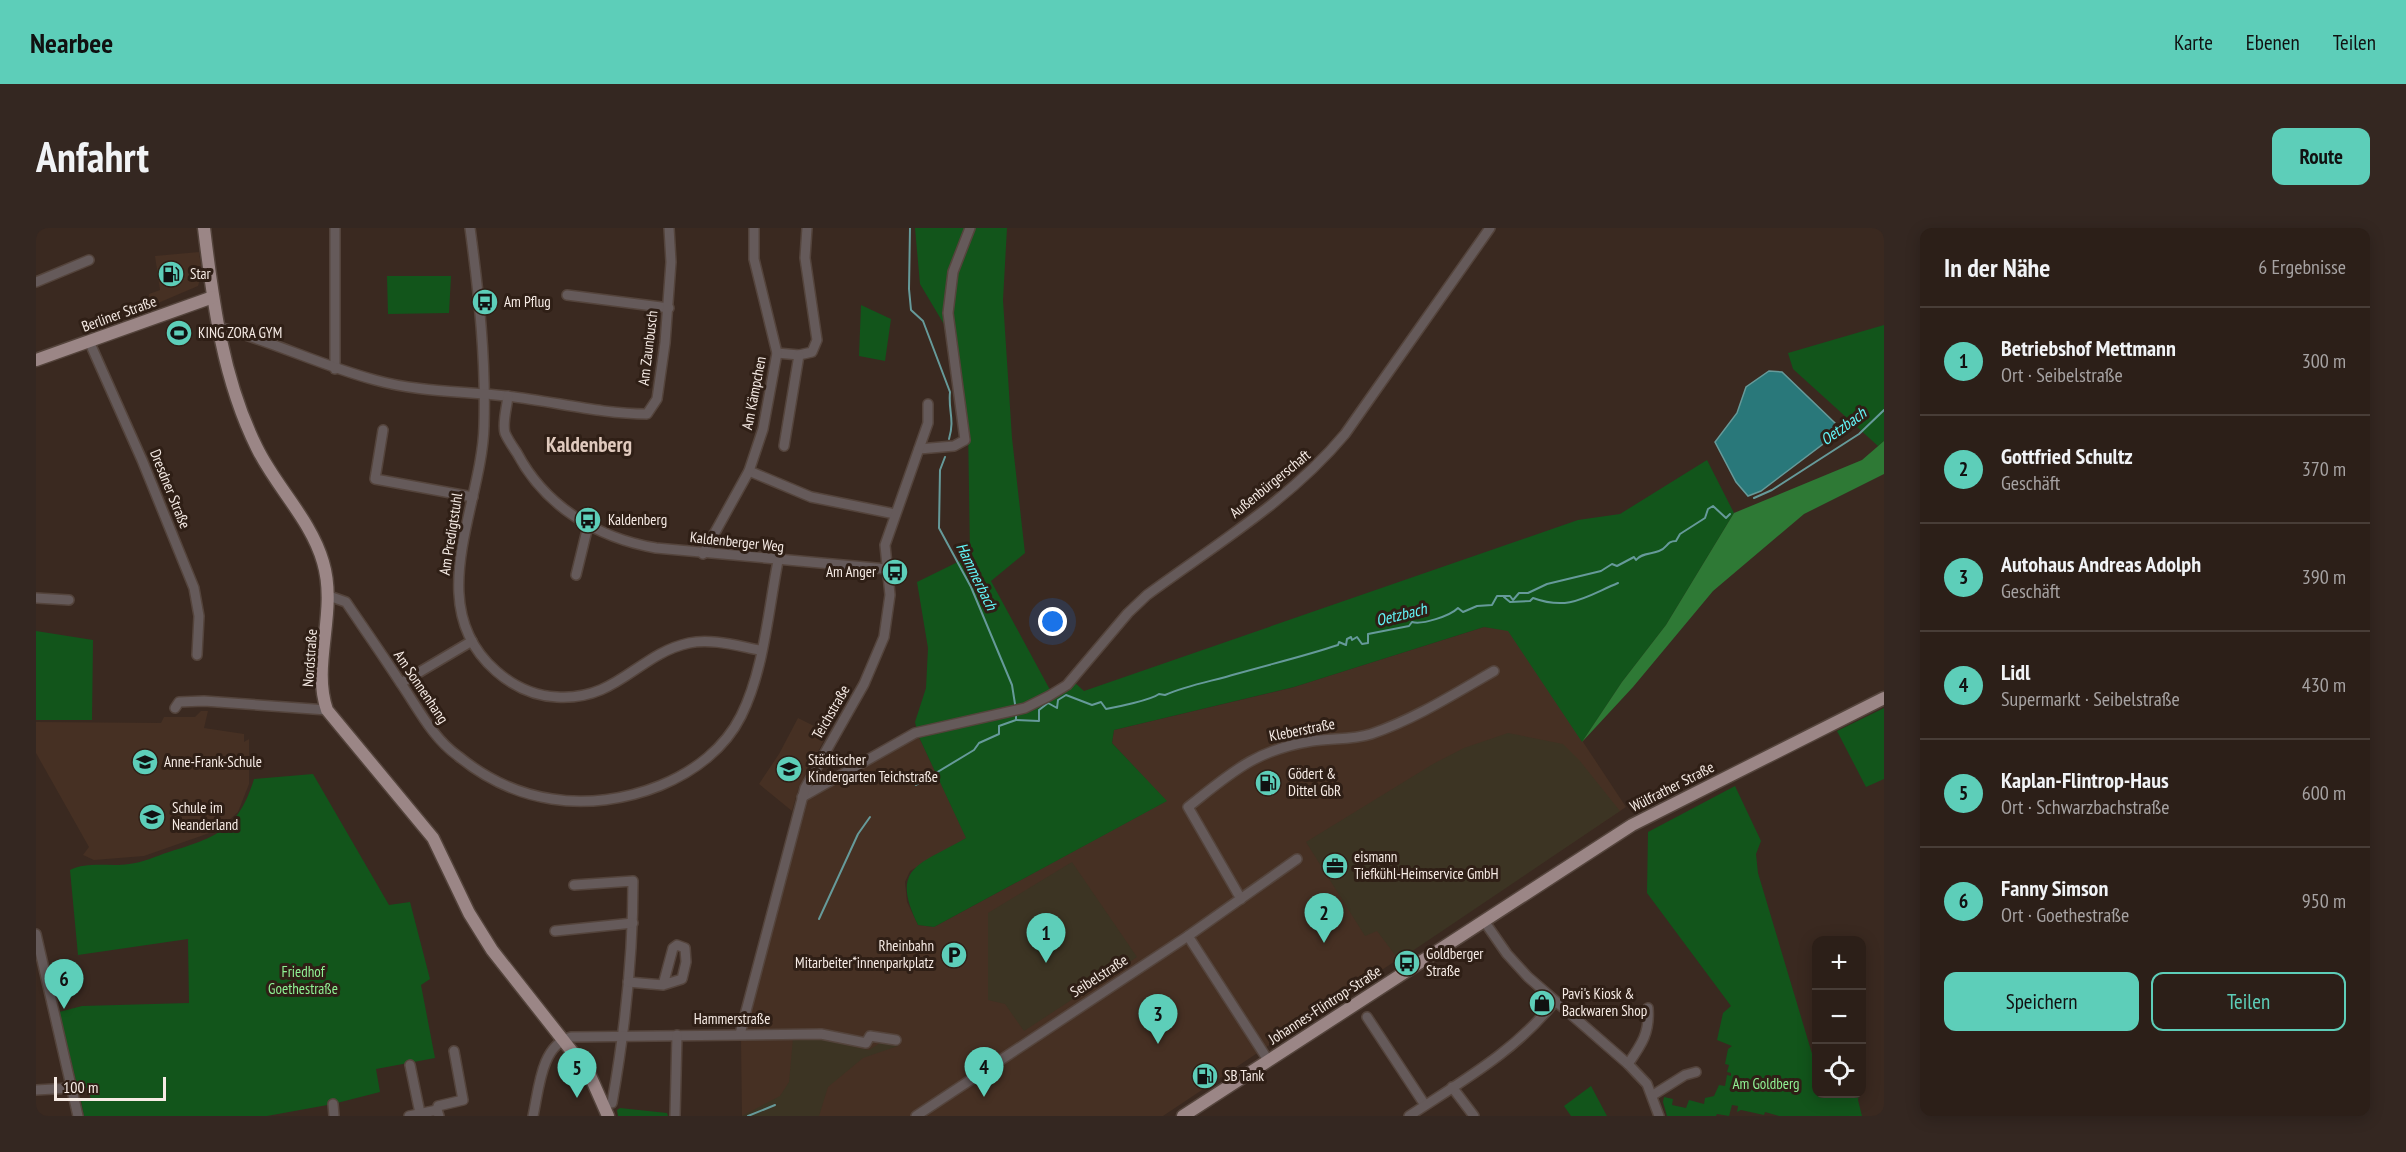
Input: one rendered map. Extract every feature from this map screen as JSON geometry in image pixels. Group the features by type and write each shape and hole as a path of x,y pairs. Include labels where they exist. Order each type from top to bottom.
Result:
{"main road":[{"name":"Nordstraße","path":"204,228 213,297 235,396 246,426 269,469 314,538 323,562 329,596 321,687 327,710 433,838 469,913 492,950 588,1073 608,1116"},
{"name":"Berliner Straße","path":"36,360 213,297"},
{"name":"Wülfrather Straße","path":"1484,921 1588,852 1660,809 1884,698"},
{"name":"Johannes-Flintrop-Straße","path":"1184,1116 1268,1059 1484,921"}],"street":[{"path":"335,228 335,369"},
{"name":"Am Predigtstuhl","path":"470,228 480,305 485,394 484,430 458,574 460,607 472,641 489,664 510,683 540,695 559,697 578,696 608,688 659,655 690,643 702,642 760,650"},
{"name":"Am Zaunbusch","path":"219,327 254,337 335,369 378,381 428,391 508,396 647,414 657,399 669,308 669,228"},
{"name":"Am Kämpchen","path":"703,554 749,471 763,429 777,353 754,259 754,228"},
{"path":"777,353 799,355 812,352 817,340 805,258 807,228"},
{"path":"919,449 954,446 965,440 948,313 953,272 970,228"},
{"name":"Außenbürgerschaft","path":"802,797 915,733 1025,708 1066,684 1128,613 1147,596 1295,487 1322,462 1352,425 1490,228"},
{"path":"36,282 89,260"},
{"path":"567,295 669,308"},
{"name":"Dresdner Straße","path":"89,341 142,460 194,588 199,616 197,655"},
{"path":"784,446 799,355"},
{"path":"484,430 505,431 508,396"},
{"name":"Teichstraße","path":"740,1034 802,797 864,684 880,650 890,609 885,545 928,423 928,404"},
{"path":"383,430 375,479 473,497"},
{"name":"Kaldenberger Weg","path":"505,431 539,486 565,510 588,526 638,545 703,554 887,569"},
{"path":"749,471 811,497 895,514"},
{"path":"576,574 588,526"},
{"name":"Am Sonnenhang","path":"329,596 346,602 433,733 457,756 491,779 518,790 555,800 600,800 653,788 676,779 708,758 727,737 741,716 752,687 778,561"},
{"path":"36,598 69,600"},
{"path":"401,683 472,641"},
{"name":"Kleberstraße","path":"1241,899 1188,807 1233,770 1271,750 1311,741 1369,734 1422,712 1494,671"},
{"path":"175,708 179,702 204,701 327,710"},
{"name":"Seibelstraße","path":"916,1116 1188,936 1298,859"},
{"path":"574,885 633,881 633,923 624,1035 612,1103"},
{"path":"1484,921 1508,954 1555,1001 1628,1064 1647,1084 1659,1116"},
{"path":"555,931 633,923"},
{"path":"36,934 78,1116"},
{"path":"1188,936 1268,1059"},
{"path":"628,982 663,984"},
{"path":"1409,1116 1506,1052 1555,1001"},
{"path":"1628,1064 1646,1038 1649,1022 1647,1008"},
{"path":"1367,1017 1425,1106"},
{"name":"Hammerstraße","path":"562,1039 624,1035 821,1034 866,1042 870,1036 896,1041"},
{"path":"675,1116 677,1035"},
{"path":"533,1116 551,1049 562,1039"},
{"path":"409,1116 420,1113 438,1113 438,1106 463,1100 454,1052"},
{"path":"410,1065 420,1113"},
{"path":"1653,1095 1685,1075 1696,1072"},
{"path":"1452,1087 1474,1116"},
{"path":"36,1090 71,1088"},
{"path":"333,1104 334,1116"}],"shaded area":[{"path":"199,252 202,273 198,286 151,306 149,294 160,290 155,256"},
{"path":"1484,627 1509,630 1626,807 1163,1116 742,1116 741,1040 808,800 918,735 967,838 910,871 905,882 907,902 918,925 934,927 1166,801 1112,743 1114,730 1291,688"},
{"name":"Anne-Frank-Schule","path":"201,711 208,711 204,728 244,734 244,742 249,739 249,784 238,812 218,830 144,856 94,860 83,855 89,847 36,753 36,722 161,723 164,717 195,717"},
{"name":"Städtischer Kindergarten Teichstraße","path":"798,718 828,733 799,787 792,811 759,784 779,754"},
{"path":"1508,733 1563,744 1580,761 1620,811 1399,960 1377,931 1365,936 1306,842 1433,764 1464,748"},
{"path":"1072,862 1137,957 1024,1031 1005,1004 988,1000 988,913"},
{"path":"793,1038 824,1040 869,1050 885,1040 897,1043 898,1046 863,1058 828,1087 819,1116 742,1116 780,1096 789,1082"}],"green space":[{"path":"915,228 1007,228 1003,300 1012,438 1025,553 991,581 1049,688 1057,696 1074,682 1084,691 1578,520 1620,514 1707,460 1734,513 1666,625 1622,682 1582,742 1508,631 1484,627 1294,687 1114,730 1112,743 1167,801 934,927 918,925 910,905 907,890 908,879 923,862 966,838 918,735 915,722 926,688 928,648 917,582 970,556 968,424 945,326 920,284"},
{"path":"387,276 451,276 449,313 388,314"},
{"path":"861,305 891,319 885,361 859,356"},
{"path":"1884,325 1884,441 1878,446 1793,369 1788,353"},
{"path":"1884,441 1884,474 1804,514 1713,591 1633,687 1582,742 1622,682 1666,625 1734,513 1862,460"},
{"path":"36,631 93,640 92,720 36,720"},
{"path":"1884,708 1884,779 1866,787 1837,731"},
{"name":"Friedhof Goethestraße","path":"313,774 389,905 410,902 430,979 421,985 435,1058 376,1069 380,1092 333,1104 267,1116 84,1116 81,1101 91,1099 88,1088 78,1089 59,1012 82,1006 189,1003 188,939 78,955 70,870 92,865 122,865 144,861 213,836 233,821 241,810 254,779"},
{"name":"Am Goldberg","path":"1735,786 1761,841 1756,854 1758,873 1812,1054 1812,1098 1858,1098 1862,1116 1779,1116 1765,1112 1764,1115 1741,1110 1737,1112 1738,1106 1732,1105 1729,1116 1717,1114 1716,1116 1667,1116 1664,1097 1673,1099 1672,1105 1686,1108 1689,1100 1704,1104 1705,1098 1714,1096 1719,1085 1725,1086 1727,1075 1731,1076 1731,1073 1727,1072 1729,1065 1725,1064 1728,1049 1732,1046 1717,1040 1723,1013 1731,1006 1647,893 1648,832"},
{"path":"1591,1086 1607,1116 1571,1116 1564,1106"},
{"path":"620,1108 667,1113 668,1116 618,1116 617,1110"}],"water":[{"path":"1769,371 1782,372 1835,423 1831,438 1761,491 1748,496 1736,482 1715,442 1737,413 1746,387"}],"waterway":[{"name":"Hammerbach","path":"910,228 911,310 923,321 950,392 949,439"},
{"name":"Oetzbach","path":"1754,498 1772,490 1859,434 1884,410"},
{"name":"Hammerbach","path":"945,457 940,470 939,528 971,587 1012,685 1015,704"},
{"name":"Oetzbach","path":"1016,720 1039,721 1039,710 1048,703 1057,708 1058,700 1066,695 1092,705 1101,702 1106,709 1142,701 1159,694 1165,695 1313,653 1338,645 1339,642 1346,645 1347,639 1351,637 1352,640 1357,637 1362,644 1368,643 1368,634 1409,626 1412,622 1436,619 1458,608 1463,612 1477,606 1492,605 1497,596 1510,596 1513,600 1519,593 1528,593 1547,584 1601,571 1612,564 1617,566 1634,557 1636,560 1659,551 1705,518 1708,509 1713,506 1726,518 1730,514"},
{"path":"1504,597 1510,602 1530,601 1533,598 1546,602 1567,603 1618,583"},
{"name":"Hammerbach","path":"916,785 974,750 979,743 999,734 999,726 1016,720 1016,715"},
{"name":"Hammerbach","path":"819,919 858,834 870,817"},
{"name":"Hammerbach","path":"748,1116 775,1105"}],"place":[{"name":"Star","path":"171,274"},
{"name":"Am Pflug","path":"485,302"},
{"name":"KING ZORA GYM","path":"179,333"},
{"name":"Kaldenberg","path":"588,520"},
{"name":"Am Anger","path":"895,572"},
{"name":"Anne-Frank-Schule","path":"145,762"},
{"name":"Städtischer Kindergarten Teichstraße","path":"789,769"},
{"name":"Gödert & Dittel GbR","path":"1268,783"},
{"name":"Schule im Neanderland","path":"152,817"},
{"name":"eismann Tiefkühl-Heimservice GmbH","path":"1335,866"},
{"name":"Gottfried Schultz","path":"1324,943"},
{"name":"Rheinbahn Mitarbeiter*innenparkplatz","path":"954,955"},
{"name":"Betriebshof Mettmann","path":"1046,963"},
{"name":"Goldberger Straße","path":"1407,963"},
{"name":"Pavi's Kiosk & Backwaren Shop","path":"1542,1003"},
{"name":"Fanny Simson","path":"64,1009"},
{"name":"Autohaus Andreas Adolph","path":"1158,1044"},
{"name":"SB Tank","path":"1205,1076"},
{"name":"Lidl","path":"984,1097"},
{"name":"Kaplan-Flintrop-Haus","path":"577,1098"}],"district":[{"name":"Kaldenberg","path":"589,445"}]}
